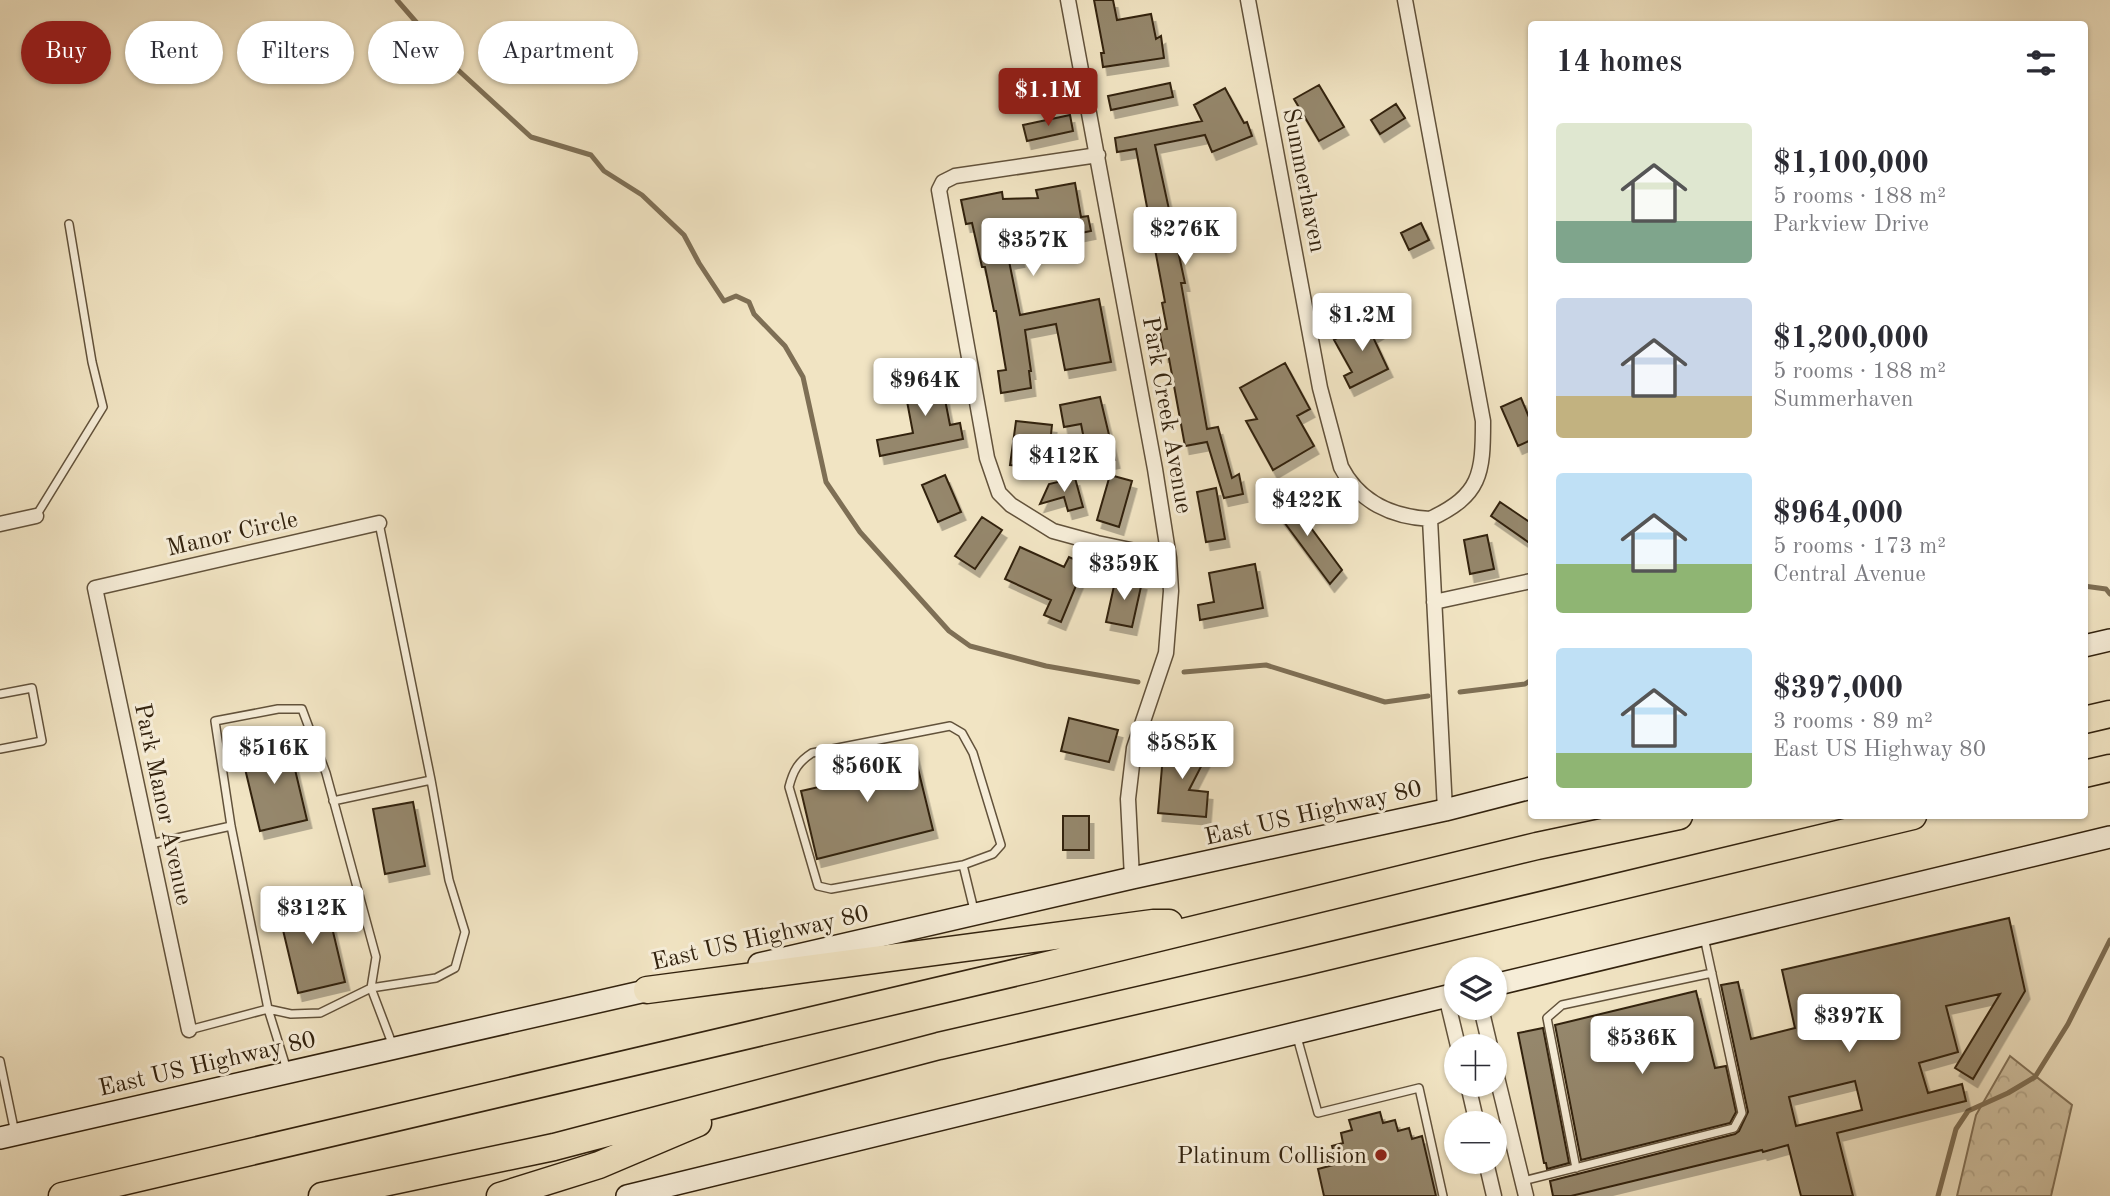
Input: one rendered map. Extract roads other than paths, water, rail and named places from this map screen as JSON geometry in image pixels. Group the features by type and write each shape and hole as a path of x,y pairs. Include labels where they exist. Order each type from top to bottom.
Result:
{"highway":[{"path":"2088,719 2110,714"},
{"path":"2088,773 2110,768"},
{"path":"62,1196 1021,972 1537,846 1665,819"},
{"path":"322,1196 554,1147 939,1046 1900,819"},
{"path":"647,990 1153,923 1220,923"},
{"path":"500,1196 599,1165 780,1088"}],"main road":[{"path":"2088,645 2110,640"},
{"name":"East US Highway 80","path":"7,1136 1132,878 1445,810 1528,789"},
{"path":"1507,982 2110,837"},
{"path":"627,1196 1444,997"}],"street":[{"name":"Park Creek Avenue","path":"1069,0 1169,558 1171,591 1166,653 1134,748 1128,799 1132,878"},
{"name":"Summerhaven","path":"1248,0 1320,388 1340,467 1345,476 1375,505 1408,518 1430,519"},
{"path":"1405,0 1483,421 1481,470 1476,482 1465,497 1450,510 1430,519 1445,810"},
{"path":"1098,155 956,176 943,182 939,190 973,385 987,458 999,493 1011,505 1053,531 1169,558"},
{"path":"0,524 36,516"},
{"name":"Manor Circle","path":"95,588 379,523"},
{"path":"1434,603 1528,582"},
{"name":"Park Manor Avenue","path":"95,588 189,1030"},
{"path":"1502,1097 1524,1189"},
{"path":"1489,1174 1494,1196"}],"lane":[{"path":"36,516 103,407 92,362 69,224"},
{"path":"189,1030 268,1009 290,1014 320,1013 371,988 436,978 455,968 465,932 449,880 379,523"},
{"path":"0,694 32,688 41,741 0,749"},
{"path":"287,1072 268,1009 231,826 215,721 278,709 302,709 326,773 376,957 371,988 394,1049"},
{"path":"950,726 962,733 973,753 1001,845 993,854 963,865 831,889 818,886 789,787 792,773 800,761 812,753 950,726"},
{"path":"333,800 431,779"},
{"path":"149,844 231,826"},
{"path":"963,865 975,914"},
{"path":"1524,1189 1576,1168 1734,1128 1742,1113 1703,936"},
{"path":"1576,1168 1546,1018 1562,1005 1712,972"},
{"path":"1296,1033 1318,1113 1419,1088 1443,1196"},
{"path":"0,1061 7,1136"}],"waterway":[{"path":"397,0 457,69 531,137 591,155 604,171 642,195 684,235 724,301 736,296 749,302 754,314 785,346 803,377 826,482 860,532 949,631 970,646 1046,666 1138,682"},
{"path":"2088,587 2106,589 2110,594"},
{"path":"1184,672 1266,665 1385,702 1428,696"},
{"path":"1460,692 1528,682"},
{"path":"1938,1196 1956,1129 1968,1111 2035,1077 2068,1024 2110,940"}],"place":[{"name":"Platinum Collision","path":"1381,1155"}]}
